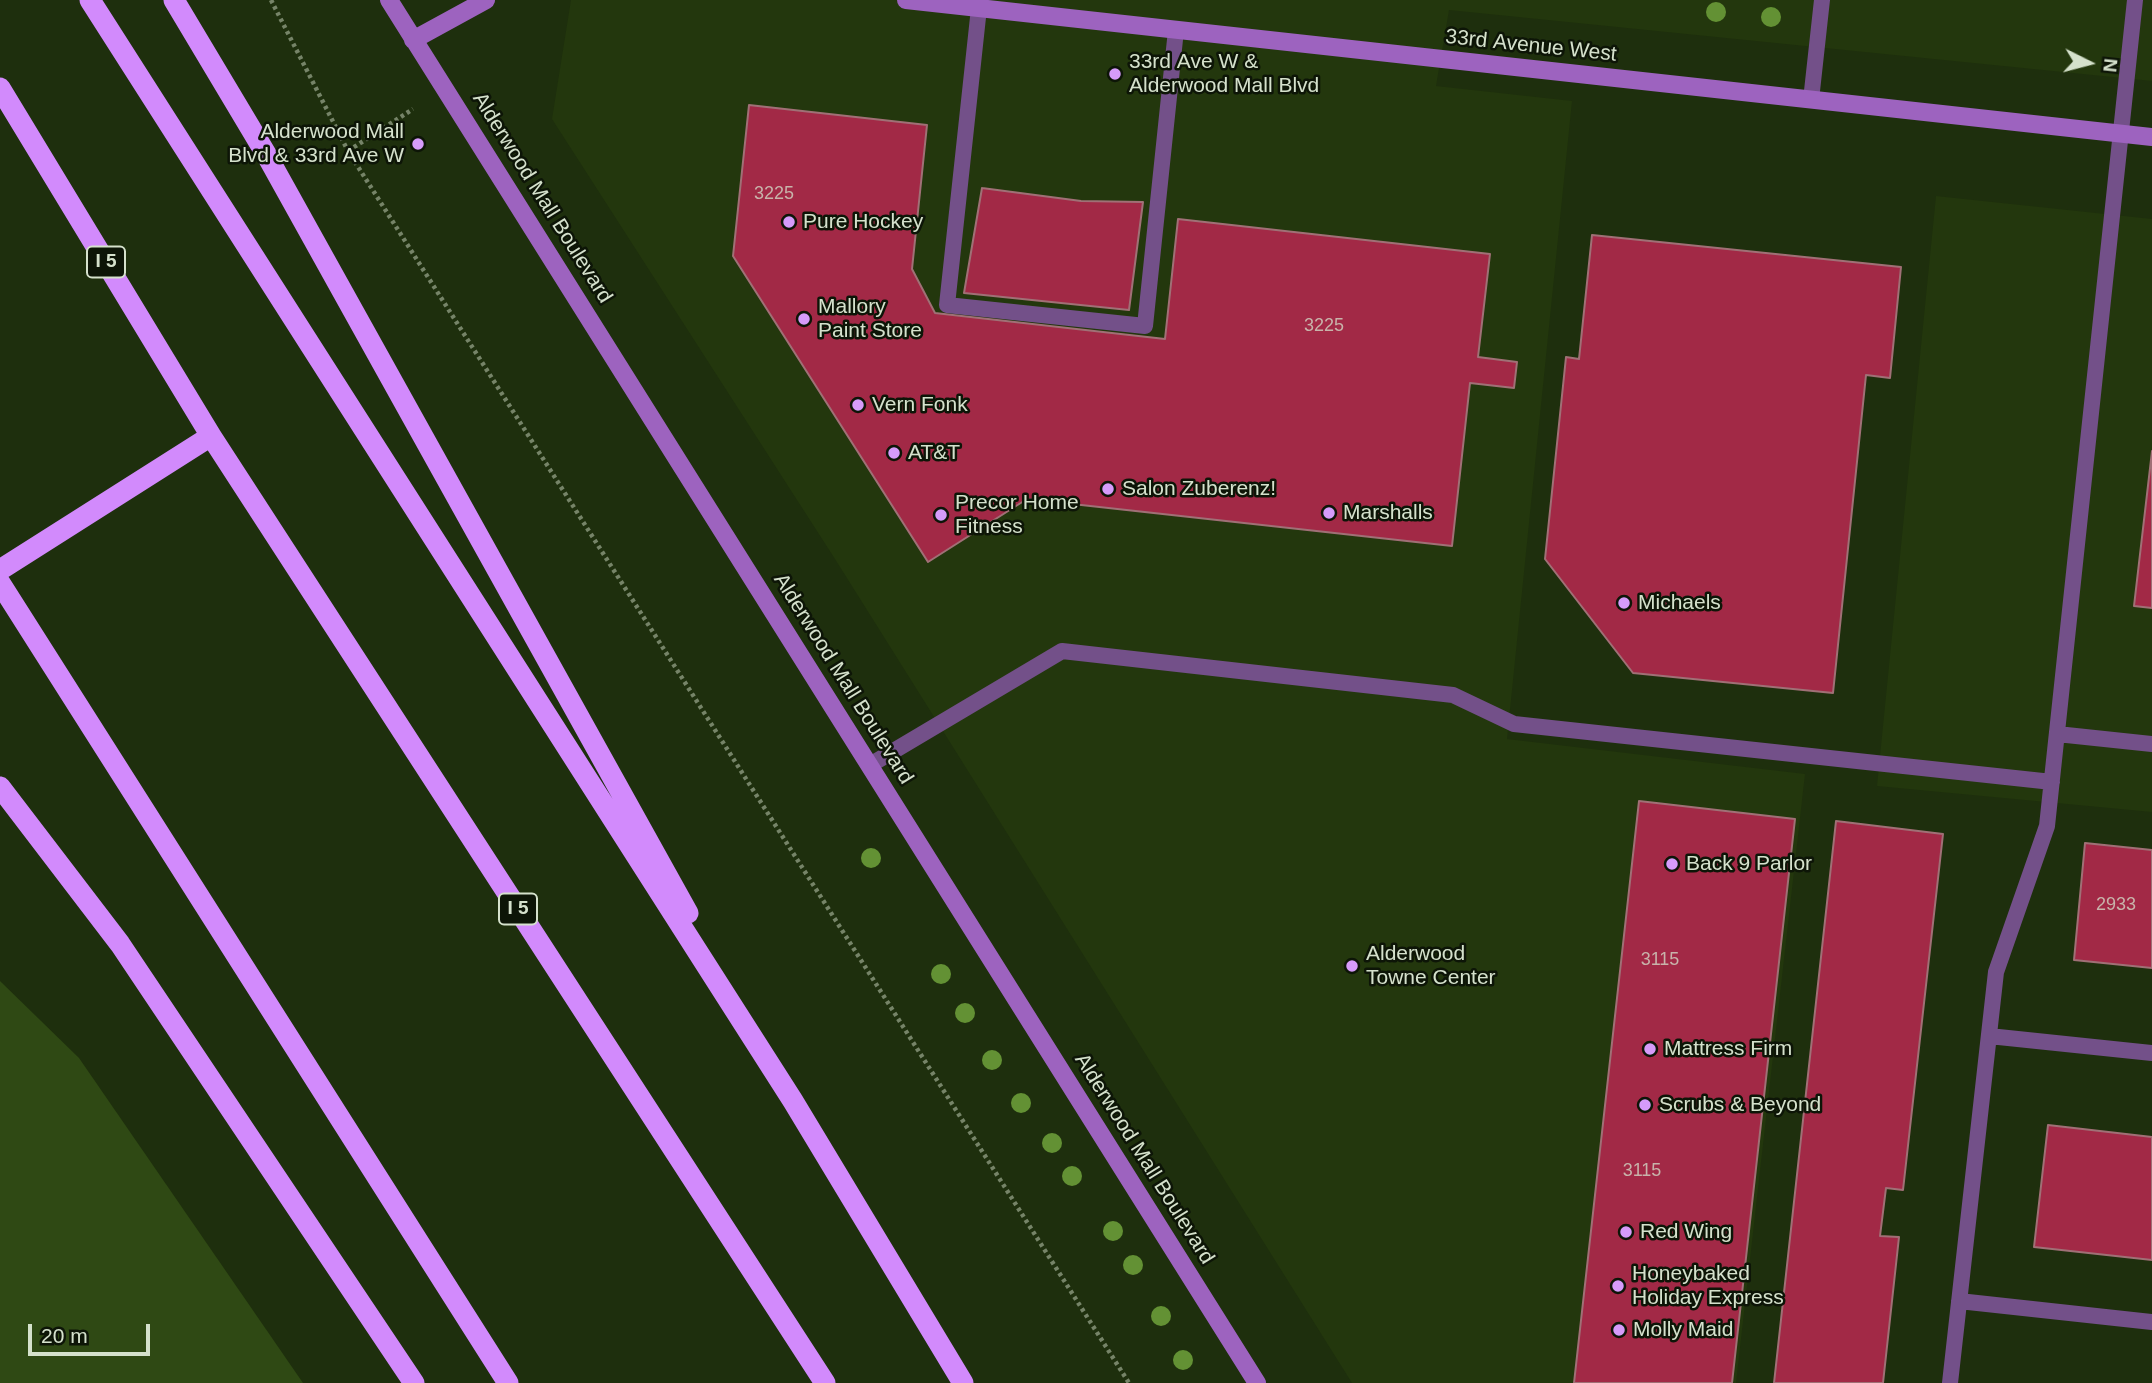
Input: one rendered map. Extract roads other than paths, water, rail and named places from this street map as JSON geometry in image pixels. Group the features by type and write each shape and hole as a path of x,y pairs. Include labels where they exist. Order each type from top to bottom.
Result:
{"highway":[{"path":"89,0 793,1101 963,1383"},
{"path":"174,0 279,178 793,1101"},
{"name":"I 5","path":"0,88 211,436 825,1383"},
{"path":"0,570 211,436"},
{"path":"0,583 508,1383"},
{"path":"0,787 120,944 414,1383"}],"main road":[{"name":"Alderwood Mall Boulevard","path":"388,0 1257,1383"},
{"path":"413,40 486,0"},
{"name":"33rd Avenue West","path":"906,0 2152,137"}],"lane":[{"path":"1811,100 1822,0"},
{"path":"1950,1383 1996,972 2047,826 2135,0"},
{"path":"979,8 947,305 1145,326 1176,30"},
{"path":"870,765 1062,651 1453,695 1514,724 2052,782"},
{"path":"2057,734 2152,744"},
{"path":"1989,1035 2152,1053"},
{"path":"1959,1301 2152,1322"}],"place":[{"name":"33rd Ave W & Alderwood Mall Blvd","path":"1115,74"},
{"name":"Alderwood Mall Blvd & 33rd Ave W","path":"418,144"},
{"name":"Pure Hockey","path":"789,222"},
{"name":"Mallory Paint Store","path":"804,319"},
{"name":"Vern Fonk","path":"858,405"},
{"name":"AT&T","path":"894,453"},
{"name":"Salon Zuberenz!","path":"1108,489"},
{"name":"Marshalls","path":"1329,513"},
{"name":"Precor Home Fitness","path":"941,515"},
{"name":"Michaels","path":"1624,603"},
{"name":"Back 9 Parlor","path":"1672,864"},
{"name":"Alderwood Towne Center","path":"1352,966"},
{"name":"Mattress Firm","path":"1650,1049"},
{"name":"Scrubs & Beyond","path":"1645,1105"},
{"name":"Red Wing","path":"1626,1232"},
{"name":"Honeybaked Holiday Express","path":"1618,1286"},
{"name":"Molly Maid","path":"1619,1330"}]}
